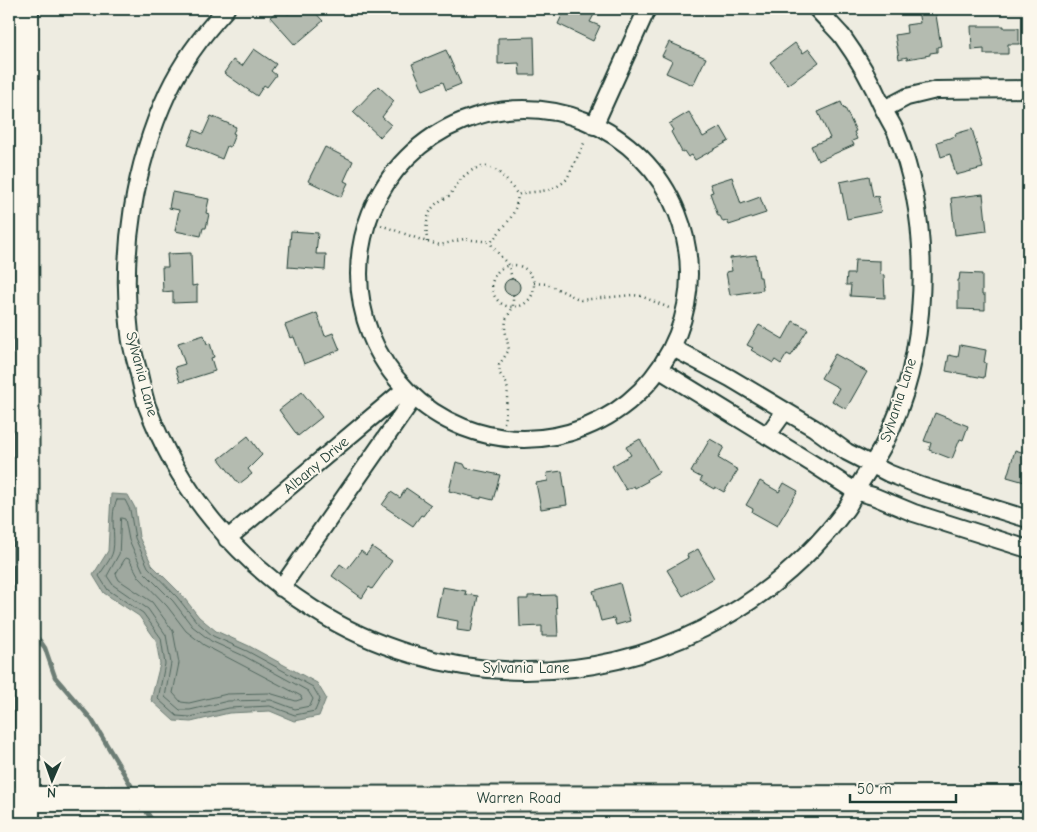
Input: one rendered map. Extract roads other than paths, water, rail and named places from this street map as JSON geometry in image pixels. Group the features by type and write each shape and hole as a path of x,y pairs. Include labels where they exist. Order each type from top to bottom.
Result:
{"street":[{"path":"26,9 28,628 18,799 27,823"},
{"name":"Sylvania Lane","path":"226,9 194,48 169,90 138,182 128,250 128,292 130,337 147,405 172,462 209,517 227,539 253,565 281,588 329,620 381,644 432,661 473,668 510,671 541,671 592,666 651,652 686,638 720,621 756,598 789,572 817,546 851,503 855,491 882,448 903,394 918,334 922,286 920,237 914,192 895,130 877,93 842,36 817,9"},
{"path":"594,126 647,9"},
{"path":"884,109 906,97 936,90 1028,89"},
{"path":"520,110 558,114 594,126 625,143 643,160 673,201 679,216 688,253 689,286 685,313 674,348 660,370 640,394 585,426 555,436 524,439 493,436 463,428 435,414 408,395 379,355 364,321 357,283 360,246 370,209 390,176 415,149 447,128 482,115 520,110"},
{"path":"674,348 814,428 847,452 904,480 1028,518"},
{"path":"660,370 855,491 873,496 914,514 1028,549"},
{"path":"281,588 408,395"},
{"name":"Albany Drive","path":"227,539 408,395"},
{"path":"767,436 785,411"},
{"path":"990,536 998,509"},
{"name":"Warren Road","path":"18,799 1028,798"}],"water":[{"path":"111,494 128,495 135,508 139,537 152,565 181,594 199,617 216,631 249,646 317,683 326,698 319,716 294,721 270,711 229,713 191,722 174,721 151,700 160,664 156,640 139,616 104,593 93,575 108,551"}],"waterway":[{"path":"9,616 20,618"},
{"path":"36,635 45,648 55,677 92,720 132,787"},
{"path":"146,811 154,823"}]}
